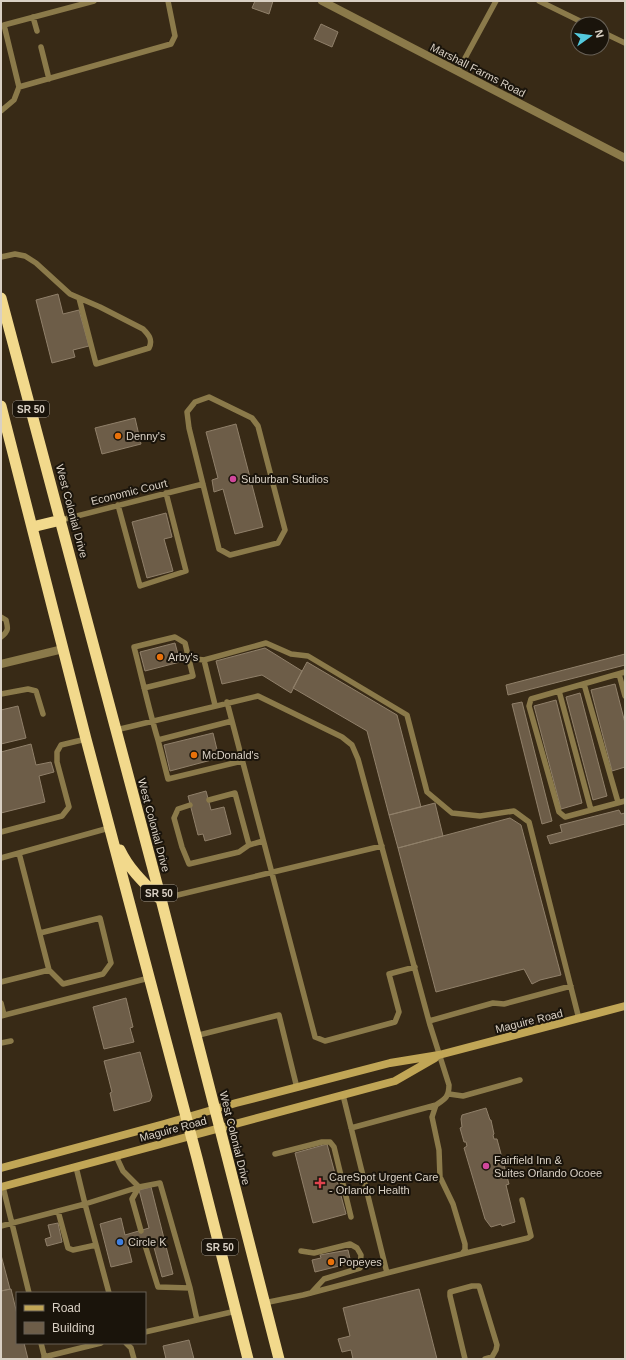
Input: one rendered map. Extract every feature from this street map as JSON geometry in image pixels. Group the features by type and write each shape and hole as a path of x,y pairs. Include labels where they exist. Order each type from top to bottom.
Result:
{"highway":[{"name":"West Colonial Drive","path":"1,298 161,899 279,1359"},
{"name":"SR 50","path":"1,406 109,828 191,1135 248,1359"},
{"path":"32,527 60,520"},
{"path":"109,828 126,862 140,879 161,899"}],"main road":[{"name":"Maguire Road","path":"1,1168 390,1062 439,1055 625,1006"},
{"name":"Maguire Road","path":"2,1187 395,1081 439,1055"}],"street":[{"name":"Marshall Farms Road","path":"322,1 625,158"},
{"path":"1,664 63,649"}],"lane":[{"path":"1,111 14,100 19,87 4,25 94,1"},
{"path":"19,87 172,44 175,36 168,1"},
{"path":"458,71 496,1"},
{"path":"539,1 570,16"},
{"path":"33,17 37,31"},
{"path":"610,36 625,43"},
{"path":"41,47 49,79"},
{"path":"1,257 15,254 25,256 36,263 70,294 79,298 143,329 150,338 151,343 149,348 96,364 79,298"},
{"path":"209,397 252,418 258,426 285,530 278,544 230,555 219,549 202,484 189,428 187,412 195,402 209,397"},
{"name":"Economic Court","path":"60,520 202,484"},
{"path":"118,505 140,586 186,572 166,493"},
{"path":"1,617 6,620 8,628 7,633 1,637"},
{"path":"144,688 193,676 185,643 175,637 134,648 152,721 168,779 242,761"},
{"path":"188,658 204,660 266,643 291,654 308,656 407,715 428,792 452,813 480,816 514,811 529,822 579,1019"},
{"path":"204,660 215,705"},
{"path":"625,696 622,673 531,699 529,706 559,812 565,817 625,801"},
{"path":"584,684 618,802"},
{"path":"1,694 28,689 36,691 43,714"},
{"path":"559,691 591,810"},
{"path":"116,730 227,702 258,696 342,737 352,745 358,759 429,1021 449,1085 449,1094 436,1105 351,1128"},
{"path":"227,702 315,1037 325,1041 395,1022 399,1012 389,974 415,967"},
{"path":"158,740 232,721"},
{"path":"1,832 62,816 69,807 57,762 57,752 61,745 86,739"},
{"path":"209,800 235,793 249,845"},
{"path":"190,805 178,809 174,818 182,847 189,864 239,852 249,845 263,841"},
{"path":"1,858 109,828"},
{"path":"161,899 382,846"},
{"path":"19,853 40,933 50,970 63,984 103,974 111,964 100,918 40,933"},
{"path":"1,982 50,970"},
{"path":"1,1003 3,1016 149,978"},
{"path":"429,1021 493,1003 504,1004 570,986"},
{"path":"195,1036 279,1015 297,1088"},
{"path":"1,1043 11,1041"},
{"path":"449,1094 463,1096 520,1080"},
{"path":"343,1095 387,1273"},
{"path":"436,1105 432,1117 439,1150 440,1177 453,1204 465,1244 465,1250 462,1254"},
{"path":"275,1154 322,1142 330,1142 334,1147 352,1217"},
{"path":"116,1156 123,1171 139,1187"},
{"path":"76,1167 110,1292"},
{"path":"1,1226 85,1204 139,1187 160,1183 190,1288 197,1320"},
{"path":"2,1187 29,1292"},
{"path":"139,1187 132,1199 141,1231"},
{"path":"264,1303 311,1293 528,1238 531,1236 522,1200"},
{"path":"58,1211 68,1248 73,1250 96,1245"},
{"path":"144,1242 158,1287 190,1288"},
{"path":"301,1251 314,1253 350,1244 357,1248 361,1254 360,1268 324,1278 311,1293"},
{"path":"465,1359 450,1292 472,1286 479,1286 496,1345 496,1350 492,1357 485,1359"},
{"path":"146,1332 236,1312"},
{"path":"41,1344 45,1358 97,1344"},
{"path":"127,1344 131,1348 134,1359"}],"building":[{"path":"255,1 273,1 269,14 252,8"},
{"path":"321,24 338,32 332,47 314,39"},
{"path":"58,294 63,314 79,310 89,346 73,350 75,357 52,363 36,300"},
{"name":"Denny's","path":"135,418 141,444 102,454 95,428"},
{"name":"Suburban Studios","path":"236,424 263,527 235,534 223,489 214,492 212,480 218,478 206,432"},
{"path":"166,513 172,537 164,539 173,571 147,578 132,522"},
{"name":"Arby's","path":"175,643 180,662 145,671 140,652"},
{"path":"265,648 302,671 291,693 262,675 222,684 216,661"},
{"path":"625,654 625,665 508,695 506,685"},
{"path":"307,662 397,715 421,807 389,815 367,731 293,688"},
{"path":"615,684 625,723 625,767 612,771 591,690"},
{"path":"580,693 607,796 593,800 566,697"},
{"path":"556,700 582,803 561,809 534,706"},
{"path":"522,702 552,821 542,824 512,704"},
{"path":"18,706 26,738 1,744 1,710"},
{"path":"213,733 219,758 170,771 164,745"},
{"path":"31,744 36,765 51,762 54,772 39,776 45,802 1,813 1,752"},
{"path":"206,791 211,810 224,807 231,834 205,841 203,834 198,835 188,796"},
{"path":"435,803 443,836 398,848 389,815"},
{"path":"619,810 621,814 625,813 625,824 550,844 547,836 562,832 560,825"},
{"path":"510,818 521,825 561,975 540,980 532,984 524,969 436,992 398,848"},
{"path":"126,998 133,1027 130,1028 134,1042 104,1049 93,1007"},
{"path":"140,1052 152,1096 150,1101 114,1111 110,1093 112,1092 104,1061"},
{"name":"Fairfield Inn & Suites Orlando Ocoee","path":"486,1108 491,1120 494,1139 497,1139 509,1184 506,1185 515,1222 502,1226 501,1224 491,1227 485,1219 464,1148 467,1146 466,1142 464,1142 460,1128 462,1127 462,1115"},
{"path":"327,1144 346,1214 313,1223 295,1153"},
{"path":"151,1187 173,1274 162,1277 152,1240 128,1246 132,1262 111,1267 100,1224 121,1218 125,1235 149,1228 139,1190"},
{"path":"58,1223 62,1242 47,1246 45,1239 51,1237 48,1225"},
{"name":"Popeyes","path":"348,1250 351,1263 315,1272 312,1260 321,1258 320,1255"},
{"path":"1,1255 10,1289 1,1291"},
{"path":"11,1289 16,1310 16,1344 24,1344 28,1359 1,1359 1,1291"},
{"path":"419,1289 437,1359 353,1359 351,1350 342,1352 338,1339 350,1336 343,1308"},
{"path":"189,1340 194,1359 166,1359 163,1346"}],"place":[{"name":"Denny's","path":"118,436"},
{"name":"Suburban Studios","path":"233,479"},
{"name":"Arby's","path":"160,657"},
{"name":"McDonald's","path":"194,755"},
{"name":"Fairfield Inn & Suites Orlando Ocoee","path":"486,1166"},
{"name":"CareSpot Urgent Care - Orlando Health","path":"320,1183"},
{"name":"Circle K","path":"120,1242"},
{"name":"Popeyes","path":"331,1262"}]}
